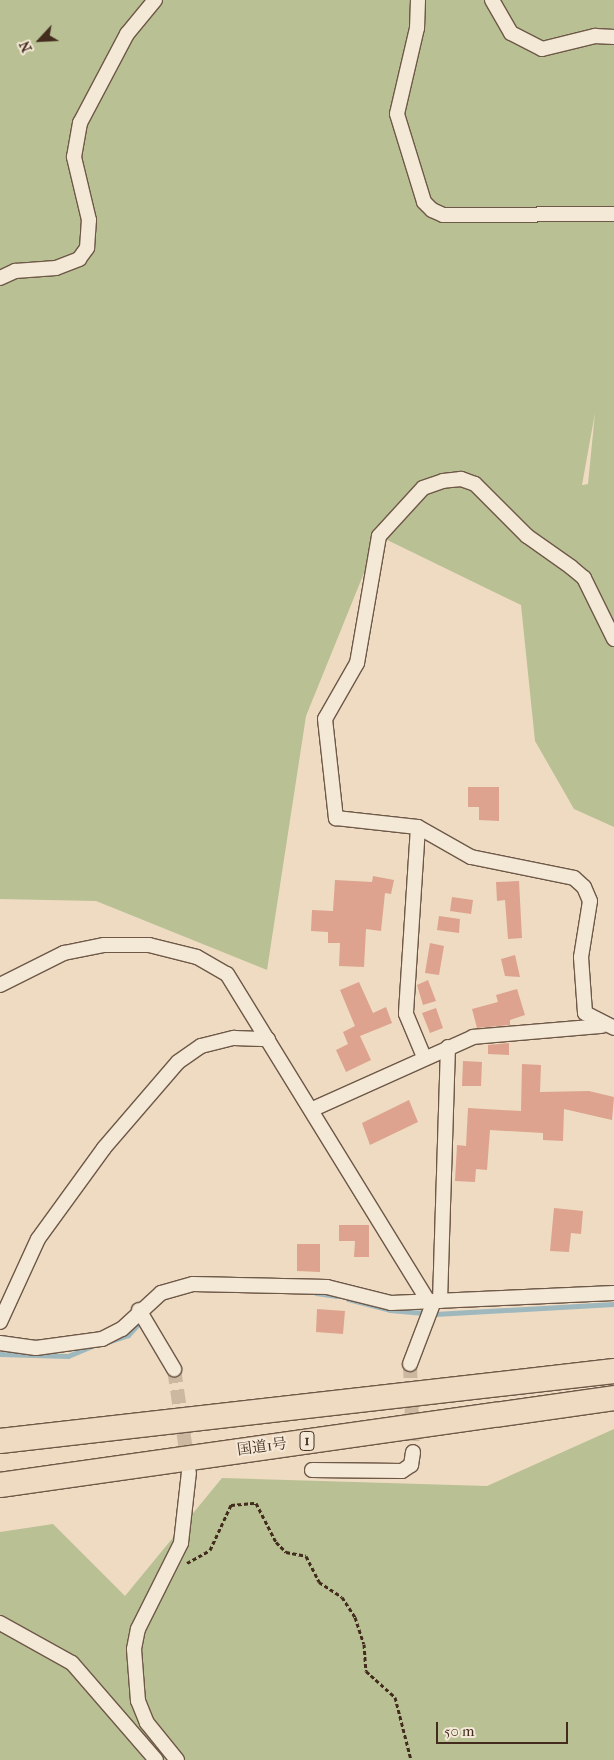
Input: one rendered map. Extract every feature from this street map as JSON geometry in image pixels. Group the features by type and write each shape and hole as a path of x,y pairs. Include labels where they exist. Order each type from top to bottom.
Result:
{"highway":[{"name":"1","path":"0,1441 614,1371"},
{"name":"国道1号","path":"0,1485 614,1398"}],"street":[{"path":"0,278 15,271 56,268 79,259 87,248 89,220 74,157 80,123 127,34 154,0"},
{"path":"418,0 417,28 397,114 424,202 432,210 443,215 614,214"},
{"path":"492,0 511,33 542,49 595,36 614,37"},
{"path":"608,1027 585,1013 580,979 590,919 584,887 574,878 471,857 418,827 336,818 325,719 358,663 377,544 398,511 430,486 461,479 474,484 527,536 584,578 614,639"},
{"path":"418,827 406,1014 424,1057"},
{"path":"0,985 64,953 104,945 148,945 197,958 227,974 434,1301"},
{"path":"312,1109 424,1057 473,1037 608,1027"},
{"path":"0,1322 38,1239 104,1148 178,1062 201,1046 234,1038 268,1039"},
{"path":"410,1364 434,1301 448,1047"},
{"path":"0,1343 36,1348 102,1339 122,1329 139,1310 161,1293 193,1284 327,1288 391,1303 614,1293"},
{"path":"139,1310 174,1369"},
{"path":"312,1470 402,1471 411,1465 413,1452"},
{"path":"177,1760 147,1723 138,1701 134,1673 138,1629 170,1569 181,1543 189,1472"},
{"path":"0,1623 72,1663 156,1760"}],"path":[{"path":"170,1569 200,1559 210,1550 231,1505 256,1503 276,1542 286,1552 306,1556 319,1582 342,1597 355,1617 364,1644 366,1671 395,1697 411,1760"}],"green space":[{"path":"0,0 614,0 614,827 574,809 535,741 521,605 379,536 306,716 267,970 96,901 0,899","holes":["595,413 588,484 582,485"]},
{"path":"614,1429 614,1760 0,1760 0,1532 53,1524 125,1596 222,1478 487,1486"}],"building":[{"path":"468,787 499,787 499,821 479,820 479,807 468,807"},
{"path":"373,876 394,880 391,894 385,893 381,931 366,929 364,967 339,966 340,943 328,943 328,932 311,931 312,910 333,911 335,880 372,882"},
{"path":"519,881 522,938 508,939 505,900 497,901 496,882"},
{"path":"452,897 473,900 471,914 450,911"},
{"path":"439,916 460,919 459,933 437,930"},
{"path":"430,943 444,946 439,975 425,973"},
{"path":"515,955 520,977 505,976 501,959"},
{"path":"428,980 436,1001 423,1005 417,985"},
{"path":"359,982 373,1013 386,1007 392,1023 360,1036 371,1060 346,1072 336,1050 348,1044 343,1032 355,1026 340,990"},
{"path":"517,989 525,1015 510,1020 510,1025 477,1028 472,1009 498,1002 496,995"},
{"path":"436,1008 443,1028 430,1033 422,1013"},
{"path":"509,1043 509,1055 488,1054 488,1045"},
{"path":"463,1061 482,1062 481,1086 462,1086"},
{"path":"522,1064 541,1065 540,1092 589,1091 614,1097 612,1120 564,1109 563,1141 543,1140 543,1133 490,1130 487,1170 476,1169 475,1182 455,1181 457,1145 466,1146 468,1108 521,1111"},
{"path":"409,1100 418,1122 370,1145 362,1123"},
{"path":"554,1208 583,1211 581,1234 571,1233 569,1252 550,1251"},
{"path":"339,1225 369,1225 369,1257 354,1257 355,1241 339,1241"},
{"path":"297,1244 320,1244 320,1272 297,1271"},
{"path":"317,1309 345,1311 343,1334 316,1332"}],"waterway":[{"path":"316,1293 337,1296"},
{"path":"348,1299 390,1310 435,1314 614,1304"},
{"path":"107,1342 128,1335 143,1319"},
{"path":"0,1354 68,1356 92,1346"}],"tunnel":[{"path":"410,1364 413,1452"},
{"path":"174,1369 188,1464"}]}
